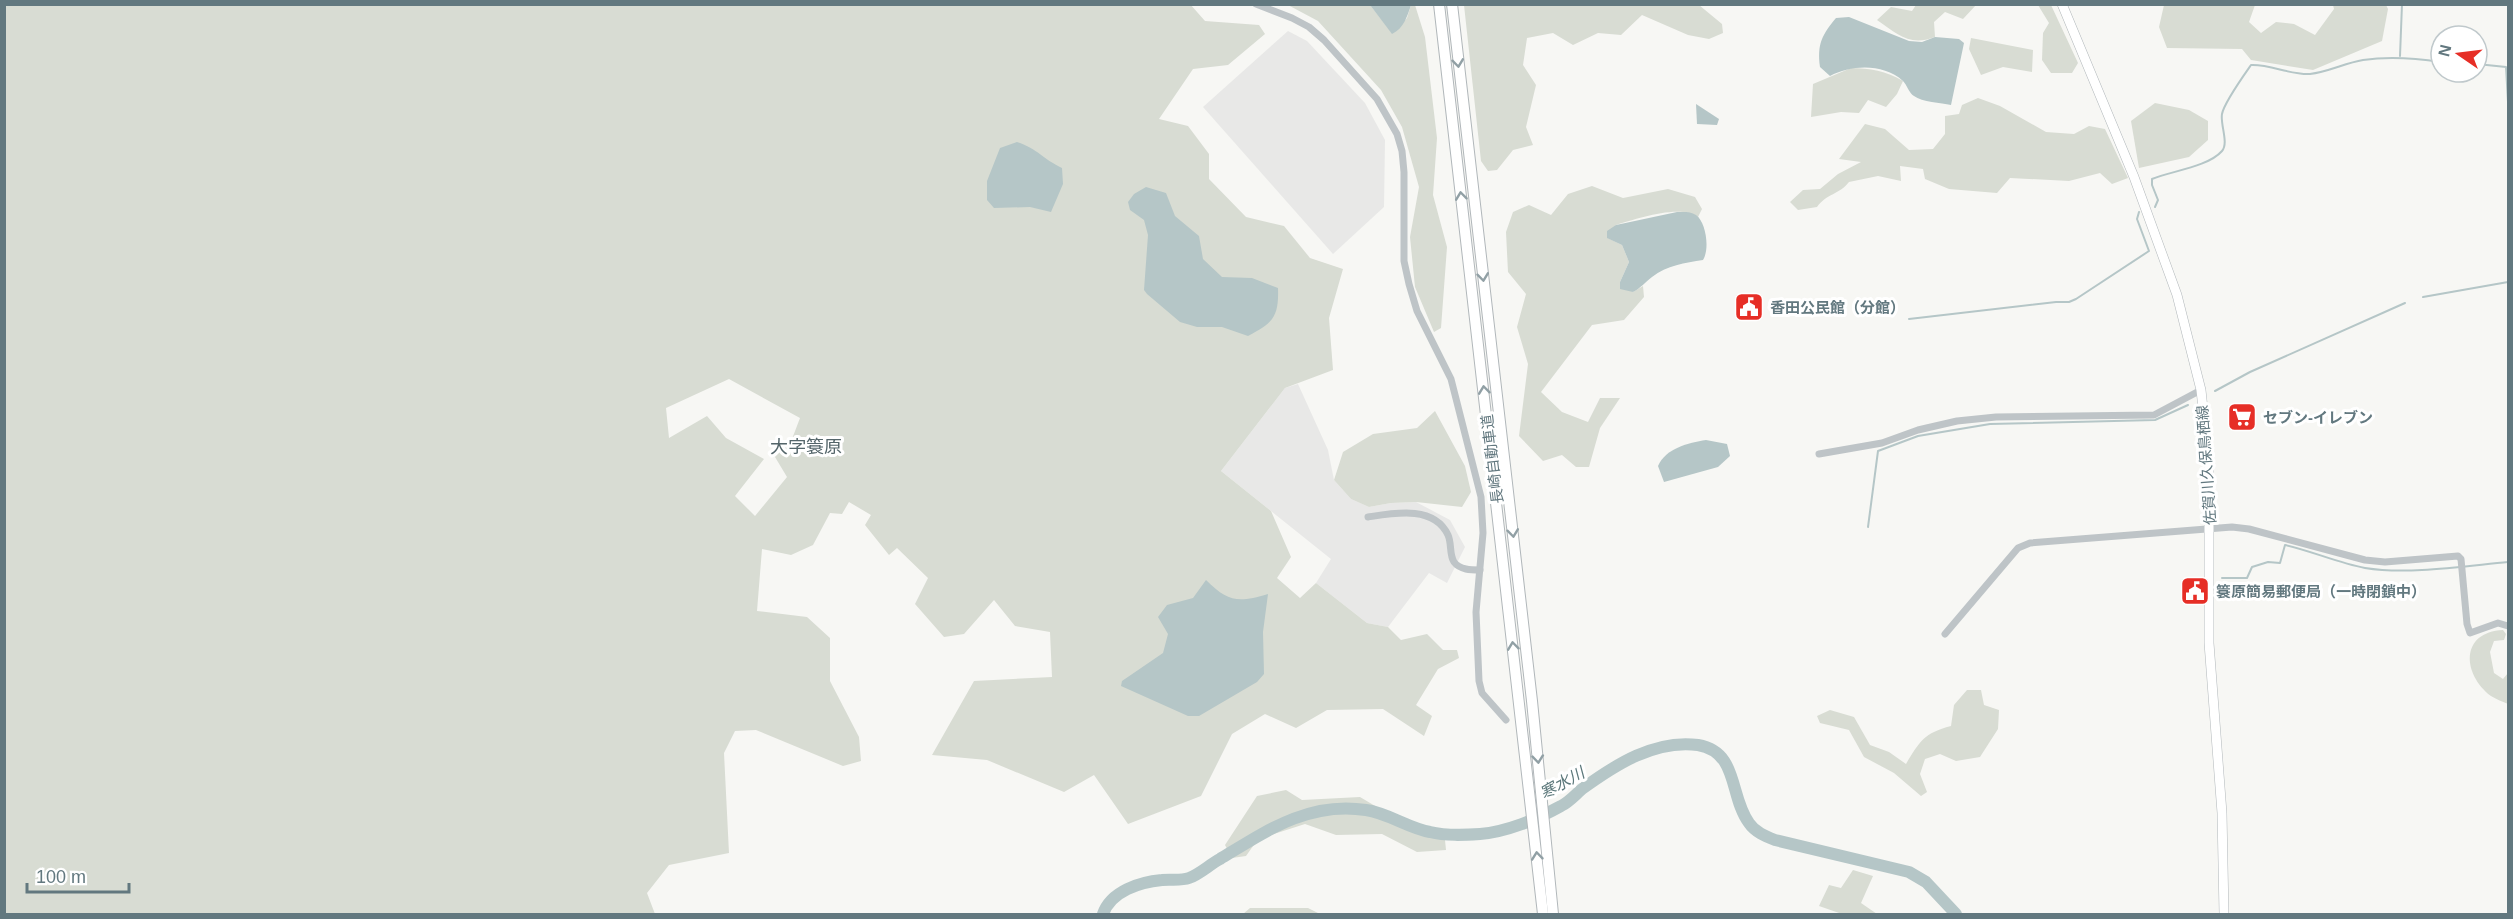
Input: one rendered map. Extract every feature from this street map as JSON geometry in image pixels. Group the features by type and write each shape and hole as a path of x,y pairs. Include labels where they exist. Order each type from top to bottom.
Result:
{"highway":[{"name":"長崎自動車道","path":"1439,4 1543,915"},
{"name":"長崎自動車道","path":"1452,4 1532,701 1553,915"}],"main road":[{"name":"佐賀川久保鳥栖線","path":"2062,4 2134,177 2177,295 2201,390 2210,465 2209,643 2222,813 2224,915"}],"street":[{"path":"1256,4 1292,18 1309,27 1324,40 1377,99 1396,134 1402,151 1404,261 1409,284 1417,311 1451,379 1483,509 1476,612 1479,681 1482,693 1506,720"},
{"path":"1819,454 1882,442 1918,430 1957,421 1996,417 2154,415 2201,390"},
{"path":"1368,517 1401,512 1427,517 1443,527 1448,534 1455,563 1460,567 1480,570"},
{"path":"1945,634 2018,548 2030,543 2211,527 2249,529 2365,560 2385,562 2458,556 2462,566 2467,624 2470,633 2498,623 2508,626"}],"shaded area":[{"path":"1190,4 1205,21 1259,25 1265,34 1228,65 1193,69 1159,119 1188,126 1209,154 1209,179 1246,217 1284,226 1310,258 1343,269 1329,318 1333,370 1285,388 1221,471 1271,511 1291,557 1277,578 1300,598 1316,583 1367,623 1388,627 1401,640 1427,634 1443,650 1457,650 1459,658 1438,669 1416,705 1432,716 1424,736 1383,709 1327,710 1296,728 1265,714 1232,734 1201,796 1128,824 1094,775 1064,792 987,760 932,755 974,681 1052,677 1050,632 1015,626 994,600 964,634 944,637 915,604 928,578 897,548 889,555 865,525 871,515 849,502 842,514 830,513 813,545 791,555 762,549 757,611 807,617 830,638 830,681 859,737 861,761 843,766 756,730 735,731 724,753 729,853 669,865 647,893 655,914 5,914 5,5","holes":["729,379 800,418 792,439 775,457 787,477 755,516 735,496 764,459 726,438 707,416 669,438 666,408"]},
{"path":"1411,4 1402,25 1392,34 1370,5"},
{"path":"1288,5 1370,5 1392,33 1407,18 1411,5 1415,5 1425,37 1437,138 1433,195 1447,247 1441,328 1434,332 1415,287 1410,237 1419,187 1402,127 1381,90 1318,21"},
{"path":"1464,5 1699,5 1722,24 1723,33 1709,39 1688,35 1642,15 1621,35 1598,33 1573,45 1553,33 1527,38 1523,65 1536,85 1526,127 1533,145 1513,150 1497,170 1488,171 1481,161"},
{"path":"1916,5 1976,5 1963,19 1945,12 1934,22 1935,37 1926,40 1904,38 1877,20 1891,7 1912,11"},
{"path":"2038,5 2051,5 2078,63 2072,73 2051,73 2042,60 2043,33 2049,23"},
{"path":"2164,5 2255,5 2249,22 2261,33 2276,22 2294,24 2315,35 2334,9 2333,5 2386,5 2388,9 2382,41 2313,70 2251,60 2242,49 2167,48 2159,27"},
{"path":"1849,17 1909,41 1922,42 1935,37 1959,39 1964,43 1951,105 1917,98 1903,81 1886,71 1857,68 1830,76 1820,67 1819,52 1822,40 1836,18"},
{"path":"1288,31 1307,41 1365,103 1385,140 1384,207 1333,254 1203,107"},
{"path":"1971,38 2033,50 2032,72 2003,67 1981,75 1969,49"},
{"path":"1851,68 1878,71 1903,81 1897,94 1886,107 1868,100 1859,113 1841,112 1811,117 1813,84"},
{"path":"1978,98 2000,106 2046,132 2074,134 2089,126 2105,129 2128,178 2112,184 2100,173 2069,181 2010,178 1997,193 1949,189 1925,179 1923,169 1900,166 1901,181 1878,176 1849,182 1817,207 1798,210 1790,202 1803,190 1820,189 1838,174 1861,162 1839,159 1865,124 1885,129 1909,150 1933,149 1945,134 1945,116 1959,114 1962,105"},
{"path":"2155,103 2189,110 2208,121 2208,140 2189,157 2139,168 2131,121"},
{"path":"1696,104 1719,119 1717,125 1697,124"},
{"path":"1017,142 1062,168 1063,184 1051,212 1030,207 994,208 987,200 987,181 1000,148"},
{"path":"1592,186 1623,198 1668,189 1695,197 1702,209 1698,217 1690,213 1669,212 1616,225 1608,238 1622,245 1629,262 1620,282 1633,292 1643,286 1644,297 1624,320 1592,325 1541,392 1562,412 1588,422 1600,398 1620,398 1600,428 1589,467 1576,467 1562,455 1543,461 1519,436 1528,364 1517,327 1526,294 1508,272 1506,232 1513,212 1529,205 1551,215 1568,194"},
{"path":"1146,187 1166,193 1175,216 1199,236 1203,259 1222,277 1252,278 1278,288 1276,313 1269,323 1248,336 1222,327 1197,327 1180,322 1147,294 1144,290 1148,235 1144,220 1130,210 1128,202 1134,194"},
{"path":"1677,212 1694,214 1702,223 1706,243 1703,260 1676,265 1664,270 1633,292 1620,289 1620,282 1629,262 1622,245 1607,238 1607,231 1616,225"},
{"path":"1298,384 1328,450 1334,480 1351,499 1369,507 1416,502 1450,520 1465,547 1447,583 1429,573 1388,627 1367,623 1316,583 1331,559 1221,471 1285,388"},
{"path":"1435,411 1465,466 1471,492 1462,507 1416,502 1369,507 1351,499 1334,480 1343,452 1373,434 1417,428"},
{"path":"1706,440 1727,444 1730,456 1718,467 1664,482 1658,466 1666,455 1685,445"},
{"path":"1206,580 1221,593 1234,599 1249,599 1268,594 1263,632 1264,674 1257,682 1199,716 1188,716 1121,686 1122,681 1163,653 1168,634 1158,617 1167,605 1193,598"},
{"path":"2503,630 2506,634 2504,640 2494,641 2490,652 2494,673 2503,679 2508,673 2508,704 2491,696 2481,687 2471,666 2470,656 2479,638"},
{"path":"1967,690 1981,690 1984,705 1999,710 1998,729 1980,757 1956,761 1940,754 1925,759 1920,774 1927,792 1921,796 1894,773 1864,757 1849,730 1820,723 1817,716 1830,710 1854,717 1870,745 1889,752 1906,764 1924,739 1951,726 1954,705"},
{"path":"1286,790 1302,800 1360,797 1424,835 1445,840 1446,850 1417,852 1382,834 1336,835 1305,824 1258,839 1246,856 1232,858 1225,845 1257,796"},
{"path":"1853,870 1873,876 1861,903 1877,914 1842,914 1819,906 1829,885 1841,888"},
{"path":"1250,908 1308,908 1320,914 1243,914"}],"waterway":[{"path":"2400,56 2402,4"},
{"path":"2155,207 2158,200 2152,179 2199,165 2222,151 2225,143 2222,114 2251,65 2310,74 2356,61 2373,59 2429,60"},
{"path":"2489,65 2506,67 2508,102"},
{"path":"1909,319 2069,302 2076,299 2149,251 2137,219 2139,212"},
{"path":"2423,297 2508,282"},
{"path":"2215,391 2250,372 2405,303"},
{"path":"1868,527 1878,451 1918,436 1990,424 2155,420 2188,405"},
{"path":"2222,578 2247,578 2252,567 2268,562 2280,563 2285,545 2355,566 2382,570 2436,569 2508,562"},
{"name":"寒水川","path":"1103,914 1112,899 1127,889 1153,881 1189,878 1254,838 1307,814 1345,808 1366,810 1436,833 1449,835 1490,833 1522,824 1552,811 1608,771 1636,756 1666,746 1682,744 1711,749 1720,756 1727,766 1743,812 1751,826 1760,833 1775,840 1909,872 1926,882 1956,914"}],"place":[{"name":"香田公民館（分館）","path":"1749,307"},
{"name":"セブン-イレブン","path":"2242,417"},
{"name":"簑原簡易郵便局（一時閉鎖中）","path":"2195,591"}],"district":[{"name":"大字簑原","path":"806,447"}]}
